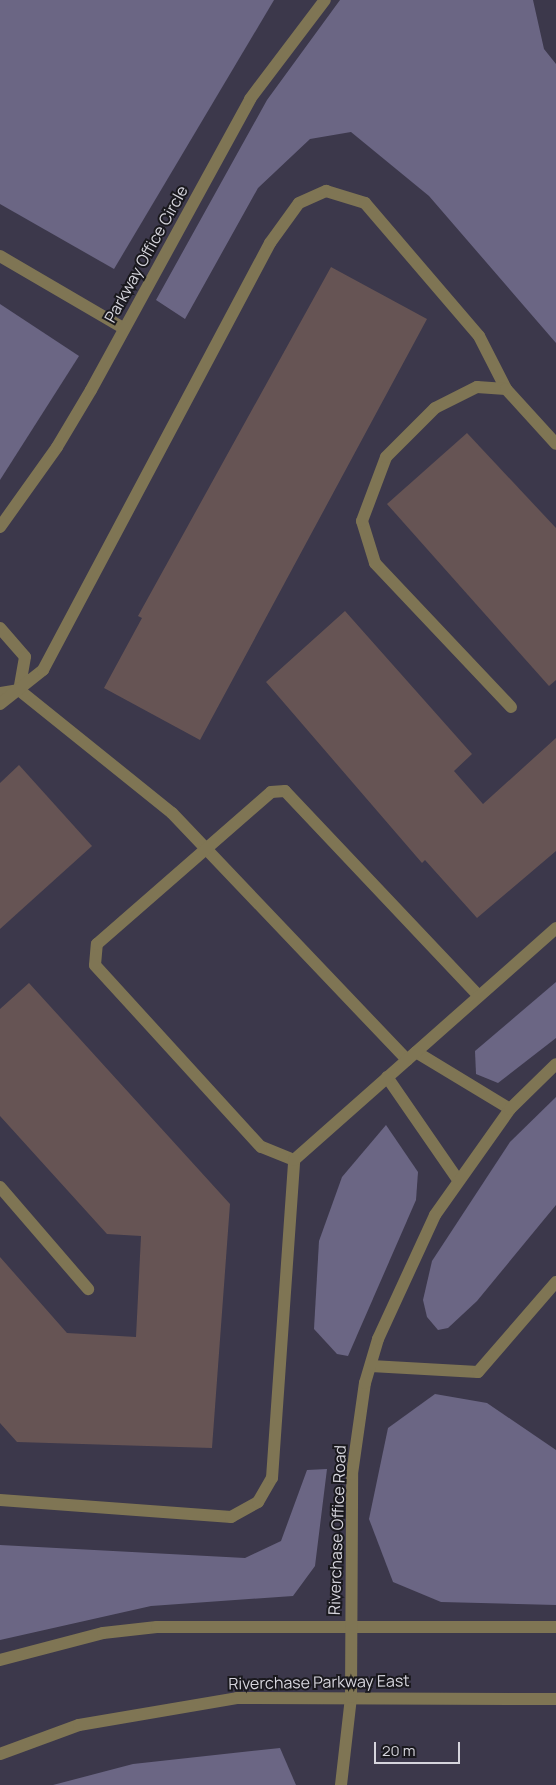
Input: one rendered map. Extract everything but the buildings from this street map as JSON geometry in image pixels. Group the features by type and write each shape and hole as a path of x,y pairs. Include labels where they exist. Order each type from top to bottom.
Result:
{"street":[{"name":"Parkway Office Circle","path":"0,527 57,447 250,99 325,0"},
{"path":"0,704 44,670 270,243 299,203 326,191 365,203 479,336 506,388 556,444"},
{"path":"0,256 123,328"},
{"path":"506,388 477,387 435,408 386,457 362,521 375,563 511,707"},
{"path":"0,628 25,657 19,690"},
{"path":"0,693 19,690 172,813 412,1056 510,1109"},
{"path":"294,1160 261,1147 95,965 98,944 271,792 285,791 479,996"},
{"path":"0,1500 231,1517 258,1502 272,1478 294,1160 556,928"},
{"name":"Riverchase Office Road","path":"341,1785 351,1697 352,1474 371,1366 398,1292 435,1215 510,1109 556,1064"},
{"path":"387,1077 458,1180"},
{"path":"0,1187 88,1289"},
{"path":"371,1366 478,1372 556,1282"},
{"path":"0,1660 103,1633 157,1627 556,1627"},
{"name":"Riverchase Parkway East","path":"0,1754 79,1725 196,1703 351,1697 556,1699"}],"shaded area":[{"path":"0,0 556,0 556,1785 0,1785"},
{"path":"0,0 274,0 114,269 0,204"},
{"path":"340,0 533,0 544,49 556,64 556,343 429,196 351,132 310,139 258,188 185,319 156,300 267,100"},
{"path":"0,304 79,356 0,480"},
{"path":"556,982 556,1038 498,1083 476,1074 475,1051"},
{"path":"556,1097 556,1205 477,1301 448,1328 438,1330 427,1317 423,1300 432,1261 510,1142"},
{"path":"386,1125 418,1172 416,1200 348,1356 337,1354 314,1329 319,1241 342,1177"},
{"path":"435,1394 487,1403 556,1450 556,1605 441,1602 393,1582 369,1519 388,1428"},
{"path":"327,1469 315,1566 293,1596 151,1606 0,1640 0,1545 245,1558 281,1541 307,1470"},
{"path":"280,1748 296,1785 53,1785 133,1764"}]}
